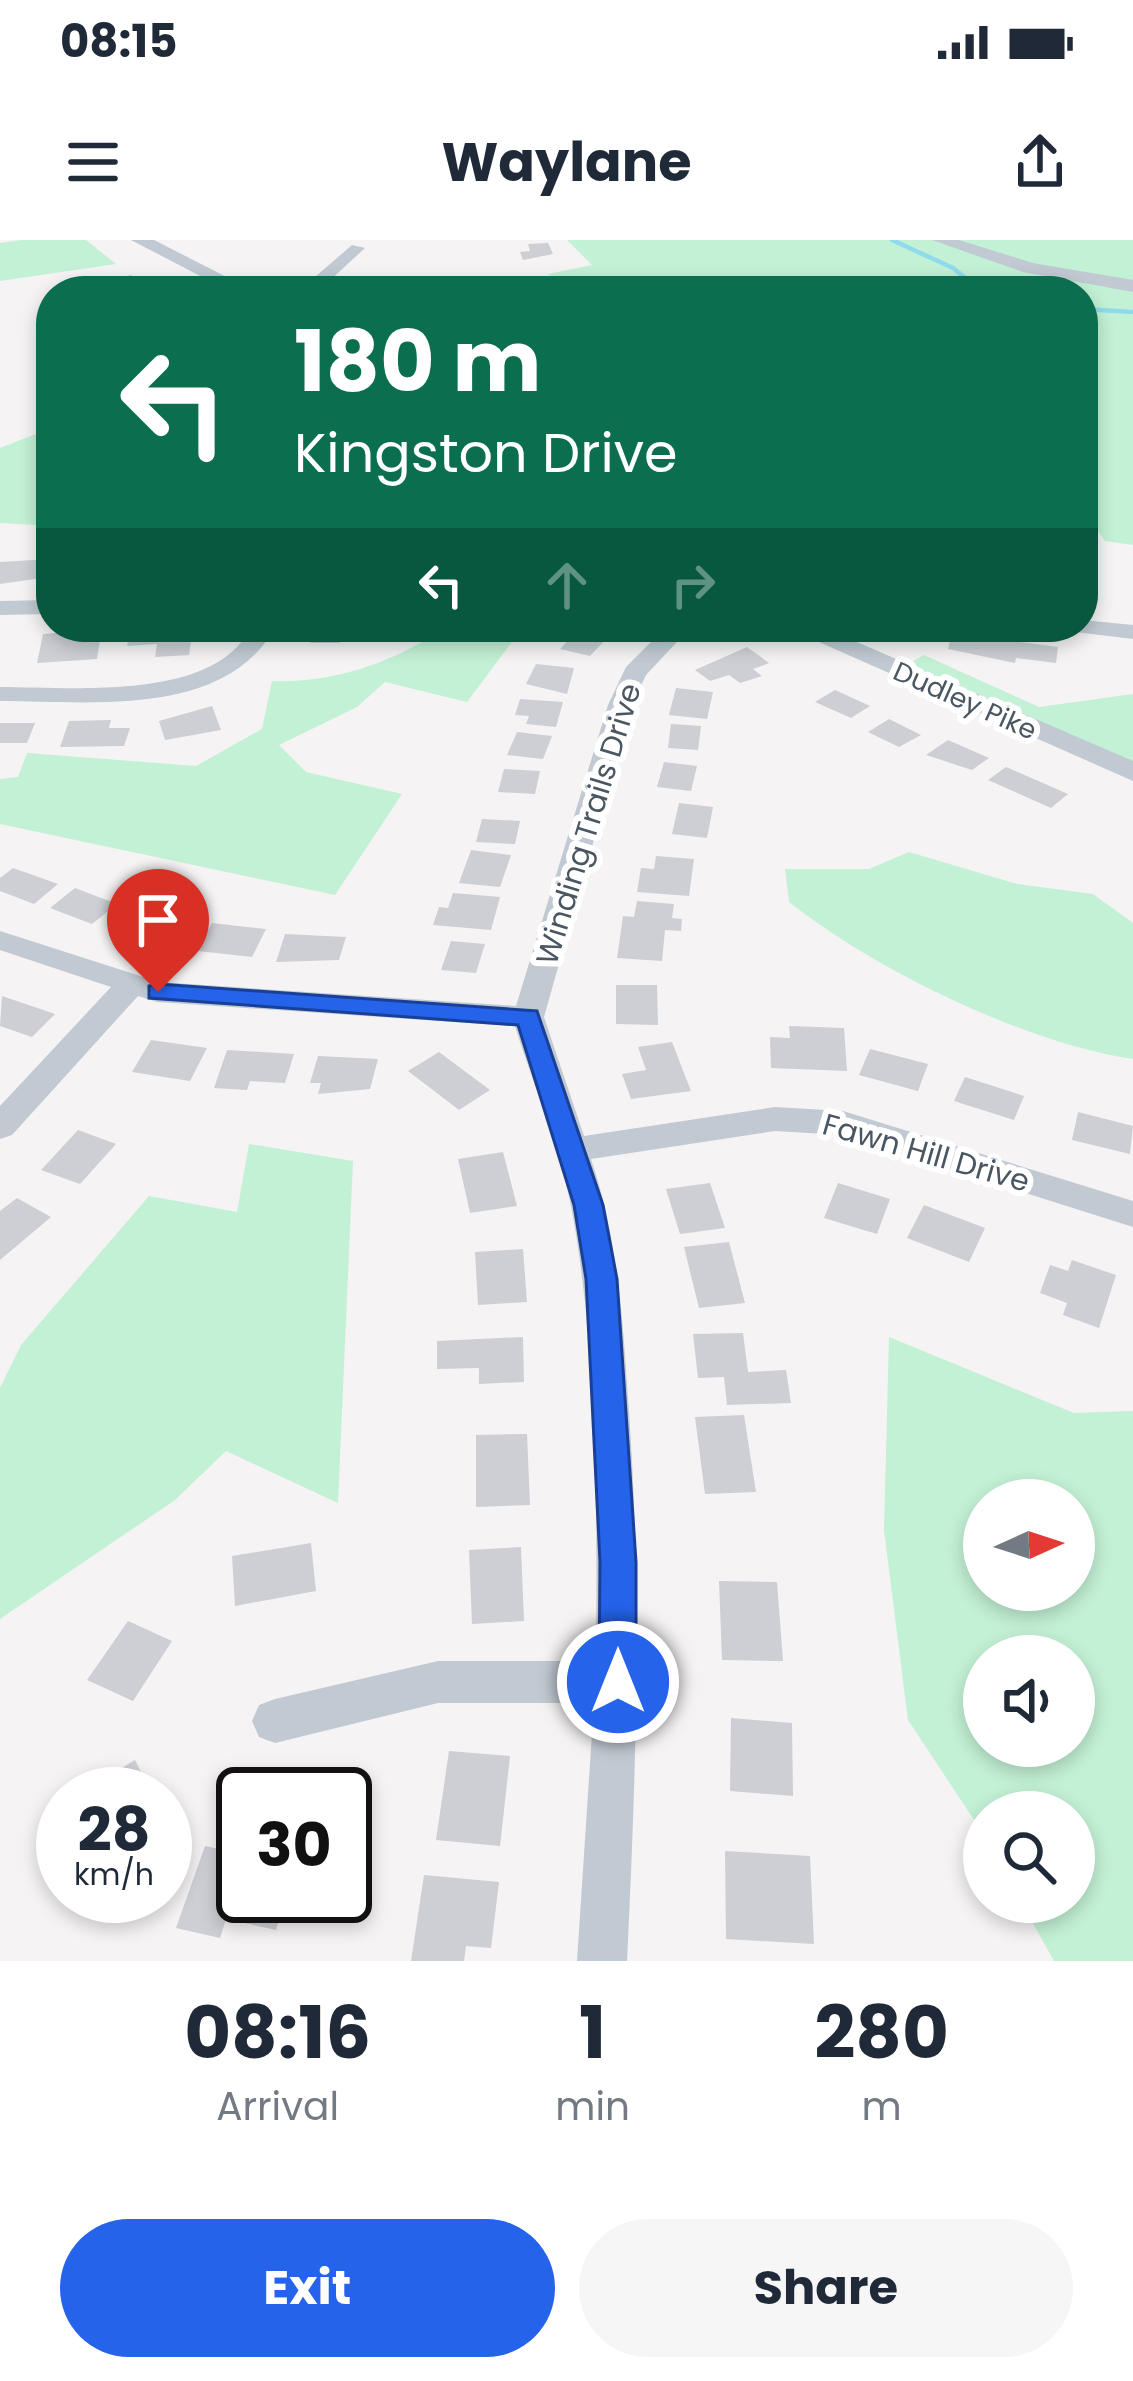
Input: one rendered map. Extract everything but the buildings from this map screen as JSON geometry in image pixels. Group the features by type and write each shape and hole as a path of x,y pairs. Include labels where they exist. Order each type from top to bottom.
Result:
{"street":[{"path":"140,240 213,276"},
{"path":"941,240 1030,268 1076,276"},
{"path":"326,276 355,244 377,244"},
{"path":"1098,280 1133,286"},
{"path":"0,608 36,607"},
{"path":"1098,628 1133,632"},
{"path":"0,694 141,690 200,679 243,658 254,642"},
{"name":"Winding Trails Drive","path":"528,1017 620,705 634,672 664,642"},
{"name":"Dudley Pike","path":"834,642 1133,772"},
{"path":"0,940 130,986 248,1002 528,1017 572,1150 602,1279 618,1562 618,1682 602,1961"},
{"path":"0,1127 130,986"},
{"name":"Fawn Hill Drive","path":"572,1150 775,1119 822,1121 1133,1214"},
{"path":"275,1721 438,1682 618,1682"}],"green space":[{"path":"86,240 116,264 0,281 0,243"},
{"path":"567,240 1133,240 1133,545 1105,541 1098,531 1098,276 548,274 592,265"},
{"path":"36,434 36,525 0,523 0,448"},
{"path":"420,642 512,642 467,702 385,682 357,707 279,745 306,772 402,794 335,895 0,824 0,779 18,777 27,753 196,766 262,729 272,681 342,674"},
{"path":"924,655 1039,707 1133,694 1133,772 895,671"},
{"path":"909,852 1017,884 1093,894 1133,923 1133,1059 1046,1037 953,1000 864,953 789,902 785,869 869,869"},
{"path":"249,1144 353,1161 338,1503 226,1451 175,1500 0,1619 0,1388 21,1345 149,1196 237,1212"},
{"path":"889,1337 1074,1413 1133,1411 1133,1961 1054,1961 1033,1923 1095,1923 1095,1791 963,1791 963,1803 908,1720 884,1530"}],"waterway":[{"path":"892,240 963,276"},
{"path":"1098,310 1133,312"}],"route":[{"path":"158,992 248,1002 528,1017 589,1205 602,1279 618,1562 618,1682"}]}
